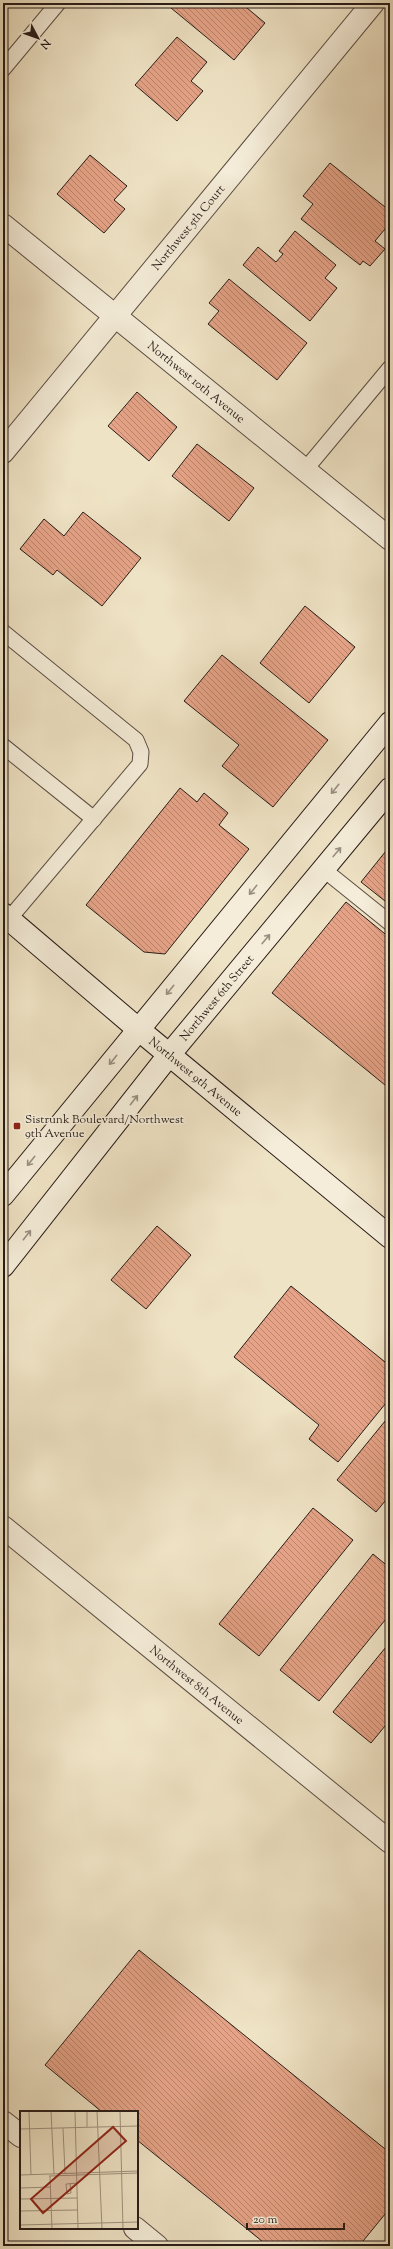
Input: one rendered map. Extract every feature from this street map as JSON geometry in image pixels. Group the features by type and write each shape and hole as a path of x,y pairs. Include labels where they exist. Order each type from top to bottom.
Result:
{"street":[{"name":"Northwest 5th Court","path":"3,452 373,3"},
{"name":"Northwest 10th Avenue","path":"3,225 390,539"},
{"path":"3,1195 390,723"},
{"name":"Northwest 6th Street","path":"3,1266 169,1055 390,789"},
{"name":"Northwest 9th Avenue","path":"6,917 138,1030 390,1237"},
{"name":"Northwest 8th Avenue","path":"3,1527 390,1842"},
{"path":"3,2122 20,2135"},
{"path":"136,2229 157,2246"}],"lane":[{"path":"3,69 58,3"},
{"path":"305,470 390,368"},
{"path":"3,632 136,740 141,752 140,764 94,819 6,917"},
{"path":"3,746 94,819"},
{"path":"323,869 390,923"}],"building":[{"path":"165,3 241,3 265,23 234,60"},
{"path":"177,37 207,62 191,81 203,91 177,121 135,85"},
{"path":"90,155 127,186 114,200 125,209 104,233 57,194"},
{"path":"330,163 390,211 390,223 375,241 385,249 370,266 363,261 360,265 301,219 313,204 303,196"},
{"path":"295,231 336,265 325,278 337,288 310,321 243,265 258,247 276,262 283,254 279,251"},
{"path":"229,279 307,343 277,380 208,324 219,311 209,303"},
{"path":"137,392 177,427 149,461 108,426"},
{"path":"197,444 254,488 229,521 172,476"},
{"path":"83,512 141,558 102,606 57,570 53,575 20,549 44,519 64,536"},
{"path":"305,606 355,647 309,703 260,663"},
{"path":"222,655 328,740 273,807 222,766 239,745 184,701"},
{"path":"180,788 197,802 204,793 228,813 219,825 249,849 165,954 144,952 86,905"},
{"path":"390,846 390,905 361,882"},
{"path":"346,902 390,938 390,1079 385,1085 272,993"},
{"path":"157,1226 191,1255 146,1309 111,1280"},
{"path":"291,1286 390,1366 390,1398 338,1462 309,1439 319,1425 234,1357"},
{"path":"390,1415 390,1495 376,1512 337,1480"},
{"path":"313,1508 353,1540 259,1656 219,1624"},
{"path":"373,1554 390,1568 390,1614 319,1701 280,1670"},
{"path":"390,1642 390,1720 371,1743 333,1712"},
{"path":"139,1950 390,2153 390,2208 359,2246 268,2246 138,2141 138,2111 101,2111 45,2065"}],"place":[{"name":"Sistrunk Boulevard/Northwest 9th Avenue","path":"17,1126"}]}
